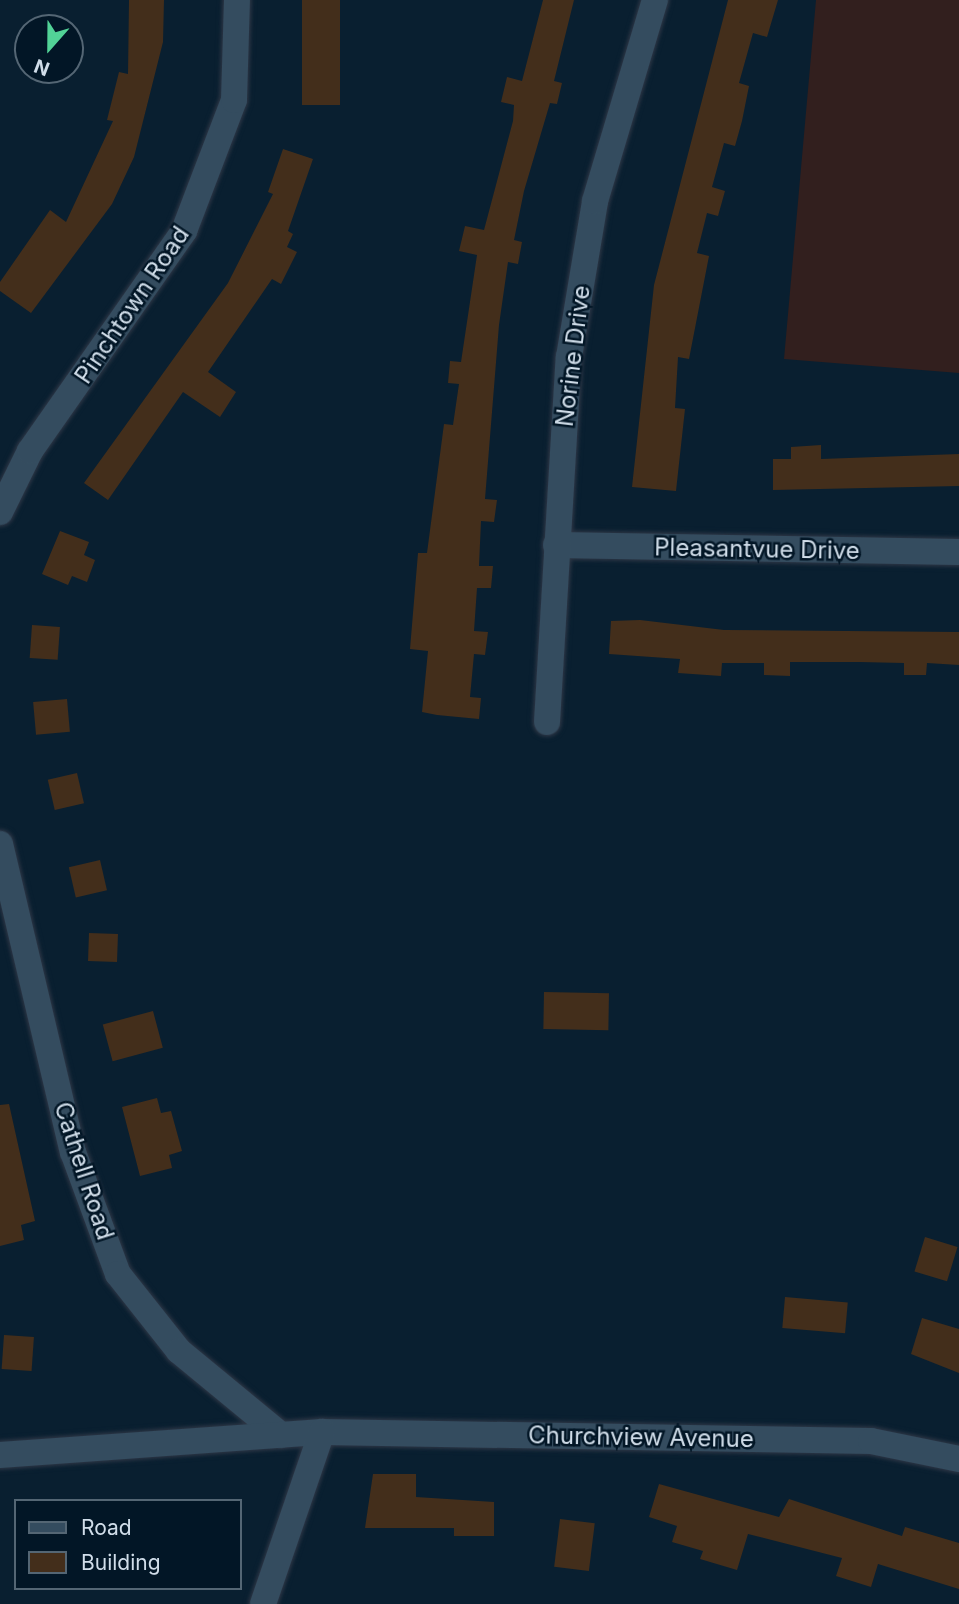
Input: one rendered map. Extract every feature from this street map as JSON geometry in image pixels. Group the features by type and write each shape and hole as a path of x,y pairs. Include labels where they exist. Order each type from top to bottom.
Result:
{"street":[{"name":"Pinchtown Road","path":"0,512 30,451 184,231 234,100 237,0"},
{"name":"Norine Drive","path":"547,722 569,357 595,201 655,0"},
{"name":"Pleasantvue Drive","path":"556,545 959,552"},
{"name":"Cathell Road","path":"0,844 73,1152 118,1274 179,1351 281,1435"},
{"name":"Churchview Avenue","path":"0,1455 322,1432 871,1441 959,1459"},
{"path":"263,1604 322,1432"}],"shaded area":[{"path":"816,0 959,0 959,373 784,359"}],"building":[{"path":"129,0 164,0 163,42 134,157 112,204 31,313 0,291 0,282 50,210 66,222 113,121 107,120 119,72 128,74"},
{"path":"302,0 340,0 340,105 302,105"},
{"path":"543,0 574,0 554,81 562,83 557,104 550,103 524,191 514,240 522,242 518,264 508,262 499,325 485,499 497,500 494,522 481,521 479,566 493,566 491,588 477,588 474,631 488,632 485,655 474,654 470,697 481,698 479,719 437,715 422,712 428,651 410,649 418,553 427,553 444,424 453,425 459,384 448,383 450,361 461,362 477,255 459,251 465,226 484,230 513,121 514,105 501,102 507,77 522,81"},
{"path":"728,0 778,0 767,37 753,33 739,83 749,86 742,121 735,146 724,143 712,187 725,191 718,216 707,213 697,253 709,256 689,359 678,357 675,408 685,409 676,491 632,487 654,285"},
{"path":"283,149 313,159 288,231 293,234 287,247 297,252 281,284 272,279 208,372 236,392 220,417 183,392 108,500 84,483 228,283 273,194 268,192"},
{"path":"821,445 821,459 959,454 959,486 773,490 773,459 791,459 791,447"},
{"path":"60,531 89,542 84,555 95,560 87,582 72,576 68,585 42,574"},
{"path":"640,620 724,630 959,632 959,665 927,663 926,675 904,675 904,663 859,662 790,662 790,676 764,675 764,663 722,663 721,676 678,673 680,659 609,654 611,621"},
{"path":"32,625 60,627 58,660 30,658"},
{"path":"67,699 70,732 36,735 33,702"},
{"path":"77,773 84,803 55,810 48,780"},
{"path":"100,860 107,890 76,897 69,867"},
{"path":"89,933 118,934 117,962 88,961"},
{"path":"544,992 609,993 608,1030 543,1029"},
{"path":"153,1011 163,1048 113,1061 103,1024"},
{"path":"157,1098 161,1113 171,1111 182,1151 169,1155 172,1168 140,1176 122,1107"},
{"path":"9,1104 35,1221 21,1225 24,1240 0,1246 0,1105"},
{"path":"925,1237 958,1247 947,1281 914,1271"},
{"path":"785,1297 848,1302 845,1333 782,1328"},
{"path":"922,1318 959,1329 959,1373 911,1354"},
{"path":"4,1335 34,1337 32,1371 2,1369"},
{"path":"373,1474 416,1474 416,1497 494,1502 494,1536 454,1536 454,1528 365,1528"},
{"path":"659,1484 779,1517 789,1499 902,1536 905,1527 959,1543 959,1589 878,1564 871,1587 836,1576 842,1558 748,1534 737,1570 700,1559 703,1551 672,1542 677,1526 649,1517"},
{"path":"560,1519 595,1523 589,1571 554,1567"}]}
